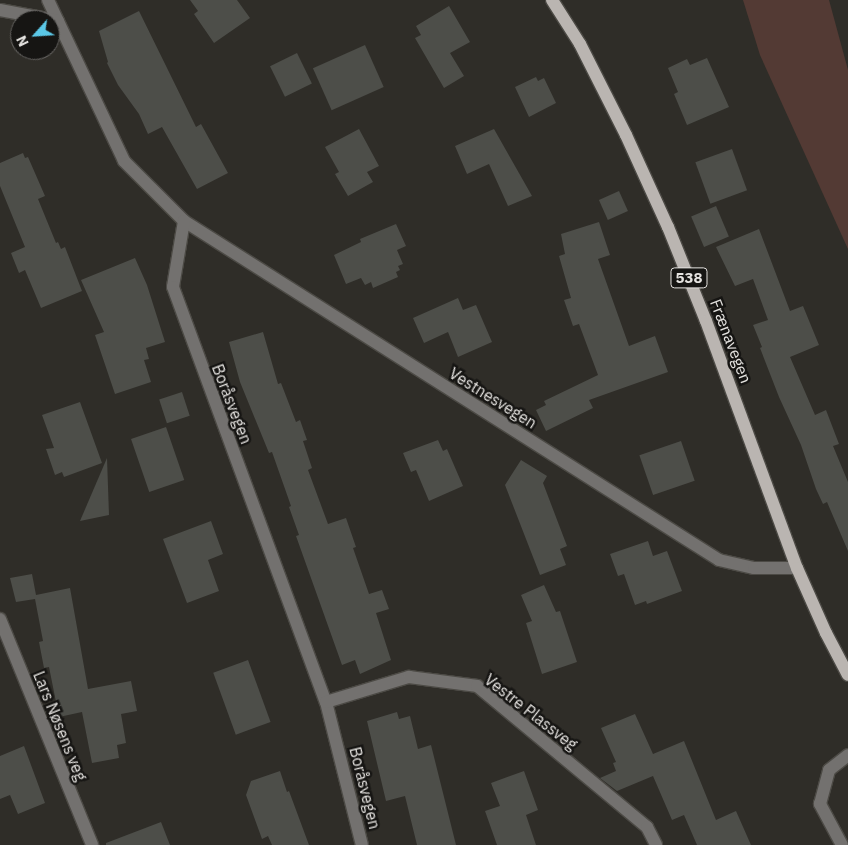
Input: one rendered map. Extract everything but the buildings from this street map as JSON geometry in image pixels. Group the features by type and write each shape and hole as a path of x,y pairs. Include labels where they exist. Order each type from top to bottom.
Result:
{"main road":[{"name":"Frænavegen","path":"552,0 580,44 626,135 668,227 706,322 797,568 826,634 848,675"}],"street":[{"path":"60,24 124,161 184,221"},
{"name":"Vestnesvegen","path":"184,221 720,560 754,568 797,568"},
{"name":"Boråsvegen","path":"184,221 174,287 326,702 362,845"},
{"name":"Lars Nøsens veg","path":"0,619 92,845"},
{"name":"Vestre Plassveg","path":"326,702 409,677 477,686 647,826 656,845"},
{"path":"842,845 820,804 828,770 848,756"}],"shaded area":[{"path":"743,0 829,0 848,70 848,249 760,55"}]}
